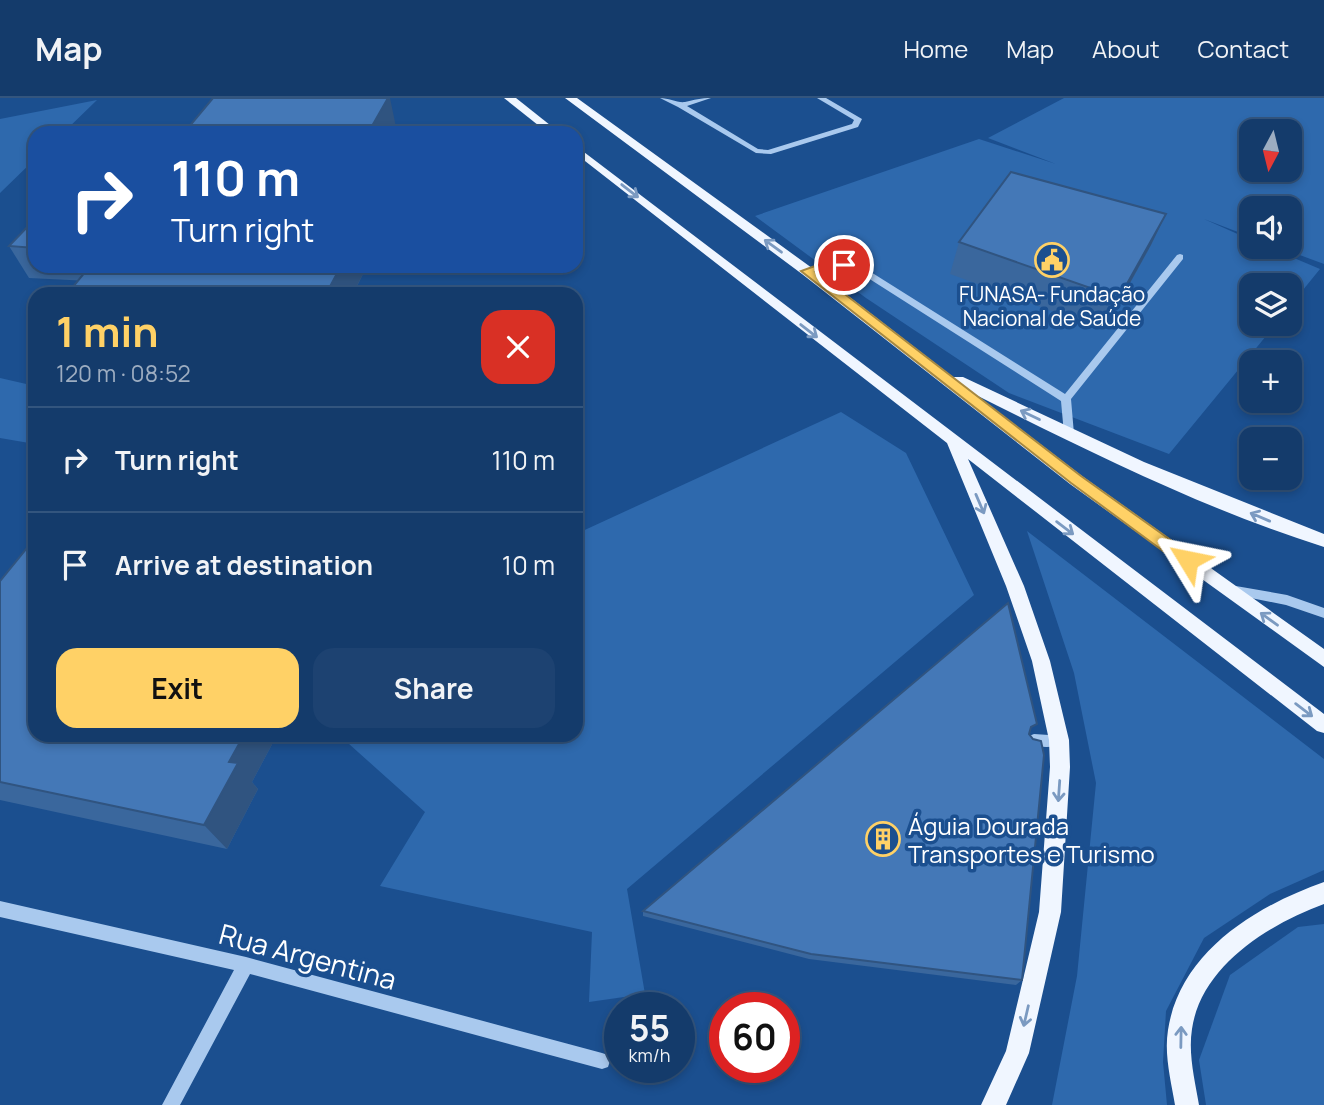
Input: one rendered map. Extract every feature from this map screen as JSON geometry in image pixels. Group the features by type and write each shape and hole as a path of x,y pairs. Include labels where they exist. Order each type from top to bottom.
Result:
{"main road":[{"path":"509,98 546,126"},
{"path":"570,98 807,271 1076,480 1324,659"},
{"path":"583,154 953,442 1324,725"},
{"path":"924,362 1069,435 1272,523 1324,541"},
{"path":"953,442 1015,586 1041,661 1059,740 1060,767 1050,912 1017,1053 993,1105"},
{"path":"1187,1105 1181,1061 1181,1022 1197,986 1234,940 1277,910 1324,893"}],"street":[{"path":"664,98 681,105 756,151 768,152 855,125 858,119 821,98"},
{"path":"681,105 707,98"},
{"path":"1069,435 1066,399 1180,257"},
{"path":"807,271 836,264 853,266 1066,399"},
{"path":"1230,590 1287,600 1324,613"},
{"path":"1034,740 1059,740"},
{"name":"Rua Argentina","path":"0,909 246,965 602,1061"},
{"path":"171,1105 246,965"}],"shaded area":[{"path":"1064,98 1324,98 1324,264 1302,256 1302,196 1239,196 1239,232 1204,219 1239,235 1239,259 1296,259 1320,269 1302,291 1302,273 1239,273 1239,336 1266,336 1255,350 1239,350 1239,369 1169,454 1009,393 866,298 755,216 979,139 1056,164 988,138"},
{"path":"97,100 70,126 28,126 28,166 0,193 0,119"},
{"path":"0,378 28,384 28,443 0,438"},
{"path":"841,412 906,453 974,595 627,889 645,992 604,992 604,1000 589,1002 592,932 380,886 425,812 347,742 583,742 583,531"},
{"path":"1027,531 1324,759 1324,870 1270,894 1204,938 1166,1011 1163,1062 1167,1105 1052,1105 1077,976 1096,783 1074,673"},
{"path":"1324,924 1324,1105 1206,1105 1199,1060 1230,975 1298,927"}],"building":[{"path":"213,98 388,98 372,126 190,126"},
{"path":"1011,172 1166,214 1119,298 959,242"},
{"path":"28,226 28,247 9,246"},
{"path":"84,273 337,273 330,287 73,287"},
{"path":"28,547 28,742 240,742 229,762 238,763 204,825 0,782 0,581"},
{"name":"Águia Dourada Transportes e Turismo","path":"1008,603 1037,724 1031,727 1029,734 1033,739 1041,741 1044,755 1022,980 811,954 643,911"}],"place":[{"name":"FUNASA- Fundação Nacional de Saúde","path":"1052,260"},
{"name":"Águia Dourada Transportes e Turismo","path":"883,839"}],"route":[{"path":"844,265 826,265 807,271 1076,480 1188,560"}]}
